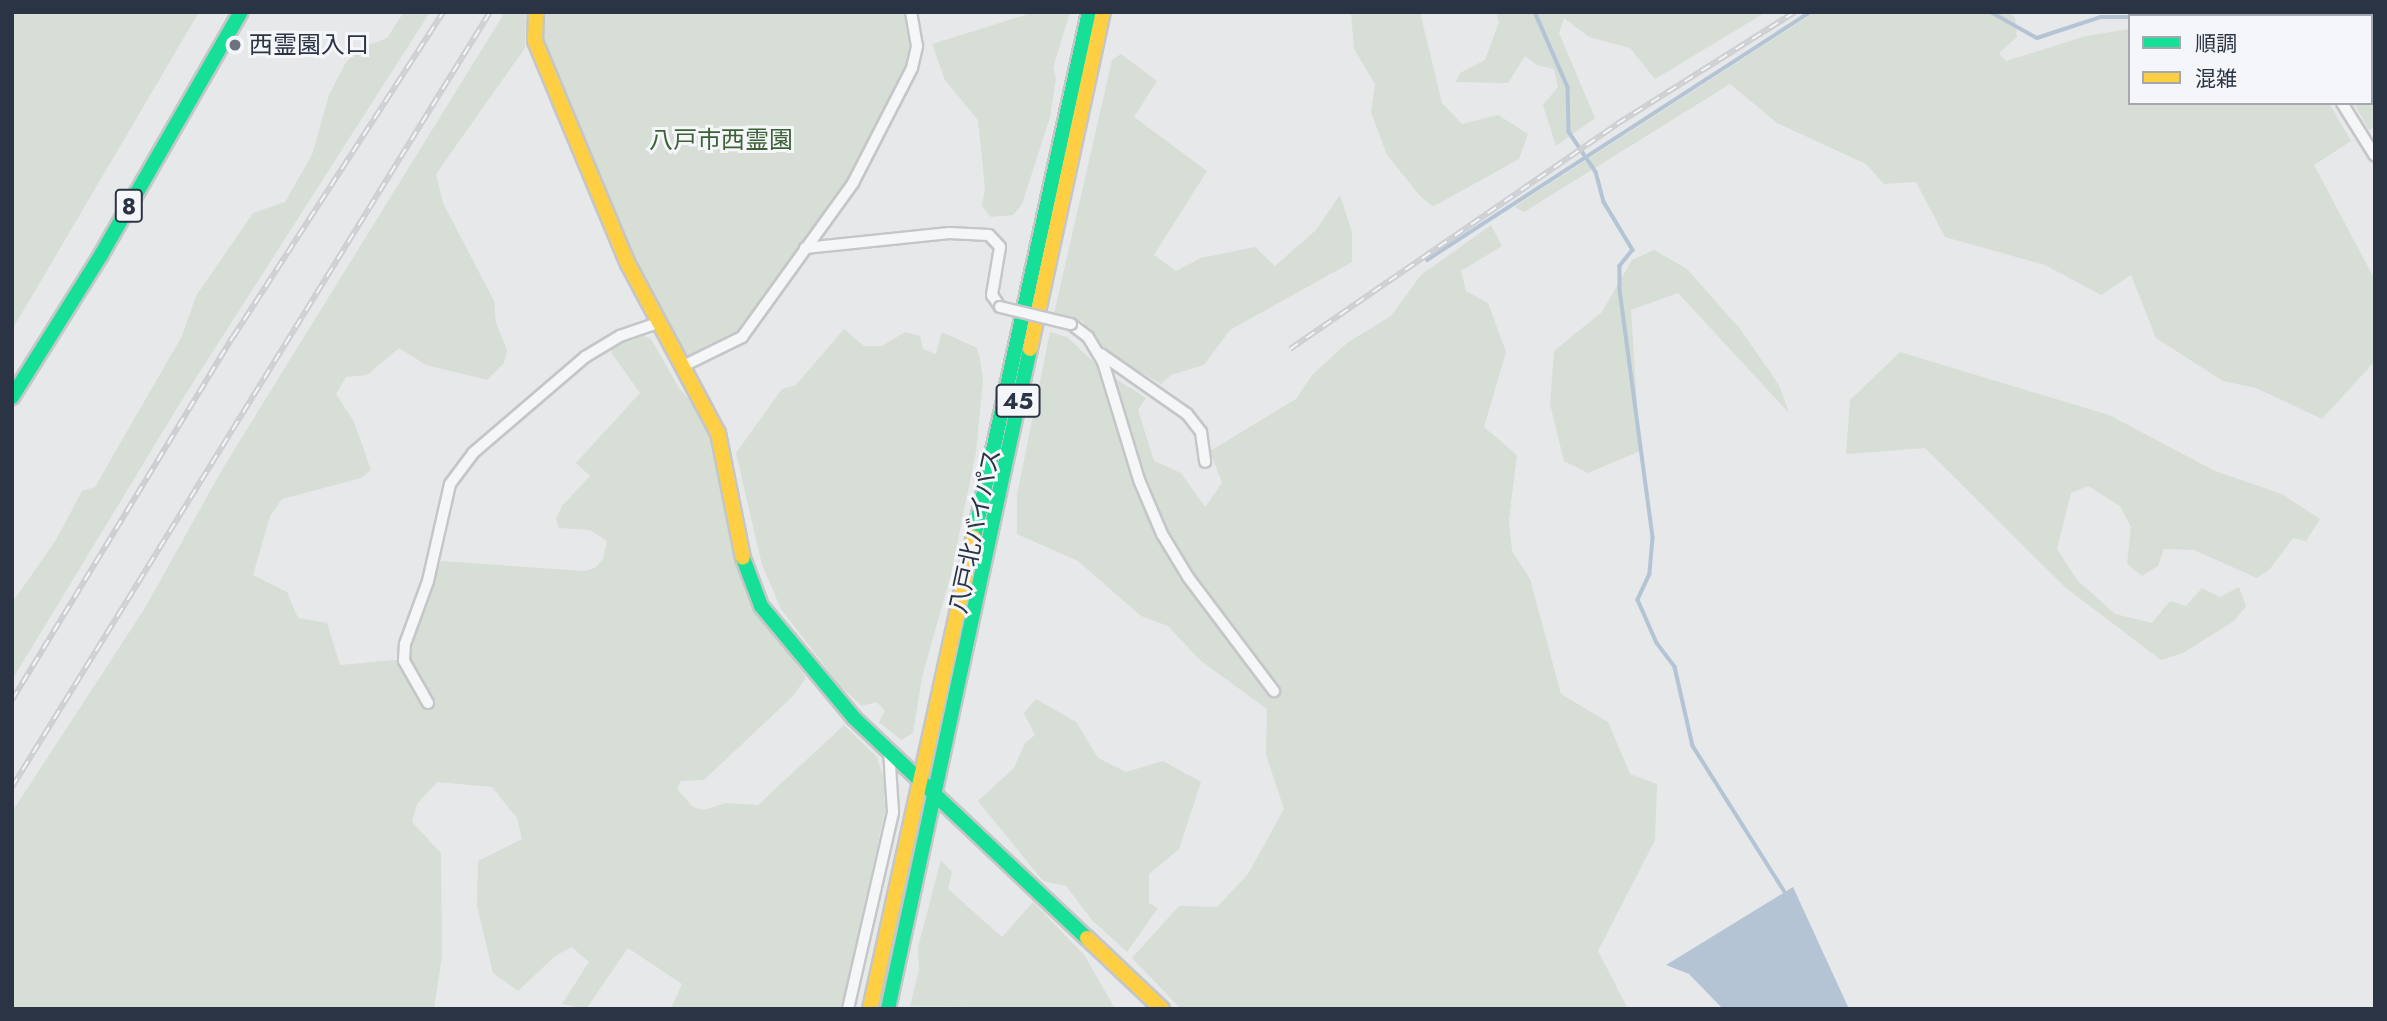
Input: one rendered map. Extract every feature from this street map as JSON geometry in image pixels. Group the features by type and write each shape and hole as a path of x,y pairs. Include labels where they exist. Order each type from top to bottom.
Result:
{"main road":[{"name":"8","path":"12,397 101,255 241,12"},
{"path":"536,12 535,41 657,323 718,433 744,562 761,606 832,695 935,790 1162,1009"},
{"name":"八戸北バイパス","path":"870,1009 1089,12"},
{"name":"八戸北バイパス","path":"888,1009 1103,12"}],"street":[{"path":"683,366 742,337 853,183 897,103 916,54 911,12"},
{"path":"2343,105 2375,156"},
{"path":"805,248 949,233 989,234 1000,247 992,295 1000,307 1071,324 1095,350 1187,414 1201,432 1205,462"},
{"path":"428,704 404,661 405,644 428,581 450,484 472,453 585,357 620,336 657,323"},
{"path":"1095,350 1162,534 1188,577 1274,691"},
{"path":"848,1009 893,813 889,750"}],"green space":[{"path":"12,12 199,12 12,330"},
{"path":"404,12 430,12 185,395 12,680 14,600 56,540 82,491 95,487 182,336 196,296 253,213 285,202 312,155 329,95 346,62 363,47 387,38"},
{"path":"505,12 526,12 525,48 436,174 443,203 494,301 496,323 507,350 504,363 487,380 426,365 399,348 367,375 346,377 336,394 354,422 371,470 361,478 282,499 270,516 253,575 287,592 298,618 327,623 340,665 404,659 441,561 584,571 595,568 603,559 607,541 590,530 559,528 556,519 562,506 590,476 576,463 640,393 611,352 615,346 643,336 651,339 679,388 699,411 713,445 745,592 806,678 792,697 704,780 681,781 677,789 693,807 704,810 726,803 758,805 844,725 877,757 884,780 885,812 841,1009 671,1009 682,984 628,948 586,1009 562,1004 589,962 572,947 555,956 518,991 493,973 477,906 478,861 522,839 517,818 492,787 437,782 417,804 412,822 441,853 442,956 434,1009 12,1009 12,812 145,608 223,468"},
{"name":"八戸市西霊園","path":"541,12 908,12 914,51 908,71 848,183 737,337 686,361 649,296 542,43"},
{"path":"1035,12 1070,12 1053,68 1056,78 1050,117 1022,204 1013,215 991,217 982,206 985,188 978,120 945,80 932,44"},
{"path":"1351,12 1420,12 1442,103 1462,124 1498,115 1528,134 1519,159 1433,206 1421,197 1387,155 1371,112 1375,84 1354,49"},
{"path":"1496,12 1766,12 1655,79 1630,48 1589,37 1564,18 1559,33 1595,118 1556,146 1543,105 1558,87 1554,69 1537,65 1525,56 1508,83 1456,82 1460,73 1485,60 1499,22"},
{"path":"1815,12 2009,12 2015,18 2017,37 1999,53 2006,61 2086,36 2128,29 2128,105 2330,105 2351,141 2314,165 2375,280 2375,361 2322,419 2256,388 2223,381 2156,338 2131,275 2101,295 2045,265 1945,237 1916,182 1884,184 1866,164 1777,123 1730,84 1524,212 1514,207"},
{"path":"2268,12 2270,14 2170,14"},
{"path":"2297,12 2375,12 2375,126 2369,130 2355,105 2373,105 2373,14"},
{"path":"1121,54 1157,81 1134,117 1207,171 1154,255 1176,271 1201,258 1255,247 1275,266 1316,230 1340,195 1352,232 1352,262 1230,330 1204,365 1171,375 1161,384 1099,348 1083,321 1054,314 1112,60"},
{"path":"1491,225 1502,246 1461,271 1466,291 1488,303 1506,352 1484,427 1517,455 1509,520 1512,551 1530,579 1561,694 1608,722 1630,774 1657,784 1655,840 1598,951 1628,1009 1181,1009 1132,958 1179,906 1217,907 1248,874 1284,809 1266,755 1267,709 1201,661 1168,626 1141,616 1078,561 1017,534 1017,495 1050,332 1067,337 1102,370 1146,398 1138,410 1154,461 1181,473 1205,507 1222,483 1210,451 1296,399 1312,375 1347,343 1391,316 1421,275"},
{"path":"1654,250 1687,269 1740,329 1779,385 1789,413 1678,293 1631,310 1640,451 1588,473 1564,461 1550,404 1554,351 1602,312 1632,260"},
{"path":"844,329 864,346 882,346 905,332 920,336 923,349 936,354 942,332 977,348 980,359 983,381 976,452 951,574 922,677 913,733 901,740 879,722 885,710 876,702 862,706 840,686 781,609 762,565 736,453 782,389 796,385"},
{"path":"1900,352 2109,415 2215,471 2282,494 2320,519 2306,541 2293,538 2269,570 2257,578 2194,550 2164,549 2158,566 2142,576 2127,564 2131,527 2120,506 2088,486 2071,493 2057,549 2077,580 2115,614 2152,623 2170,601 2186,606 2202,588 2220,597 2239,587 2246,606 2234,621 2183,653 2161,660 2066,588 1925,448 1846,454 1850,400"},
{"path":"1036,699 1076,722 1098,758 1126,772 1163,761 1201,782 1179,849 1149,874 1149,903 1158,908 1127,952 1092,920 1066,886 1043,881 978,801 1014,768 1025,743 1035,735 1024,713"},
{"path":"941,860 952,872 948,889 1002,937 1033,902 1085,956 1115,1009 910,1006 919,970 918,947"}],"water":[{"path":"1793,887 1849,1009 1723,1009 1689,974 1666,965"}],"waterway":[{"path":"1535,12 1568,87 1569,132 1596,172 1604,202 1633,250 1620,266 1620,290 1653,538 1650,574 1638,600 1657,643 1675,667 1693,746 1785,892"},
{"path":"1427,260 1810,12"},
{"path":"1991,12 2037,38 2101,17 2128,17"},
{"path":"2149,14 2157,12"}],"railway":[{"path":"12,700 233,337 443,12"},
{"path":"12,787 490,12"},
{"path":"1290,349 1617,124 1795,12"}],"traffic: fast":[{"path":"12,397 101,255 241,12"},
{"path":"974,537 1089,12"},
{"path":"888,1009 1030,349"},
{"path":"743,558 761,606 854,718 1087,938"}],"traffic: slow":[{"path":"536,12 535,41 628,264 718,433 743,558"},
{"path":"1030,349 1103,12"},
{"path":"870,1009 974,537"},
{"path":"1087,938 1162,1009"}],"place":[{"name":"西霊園入口","path":"235,45"}]}
